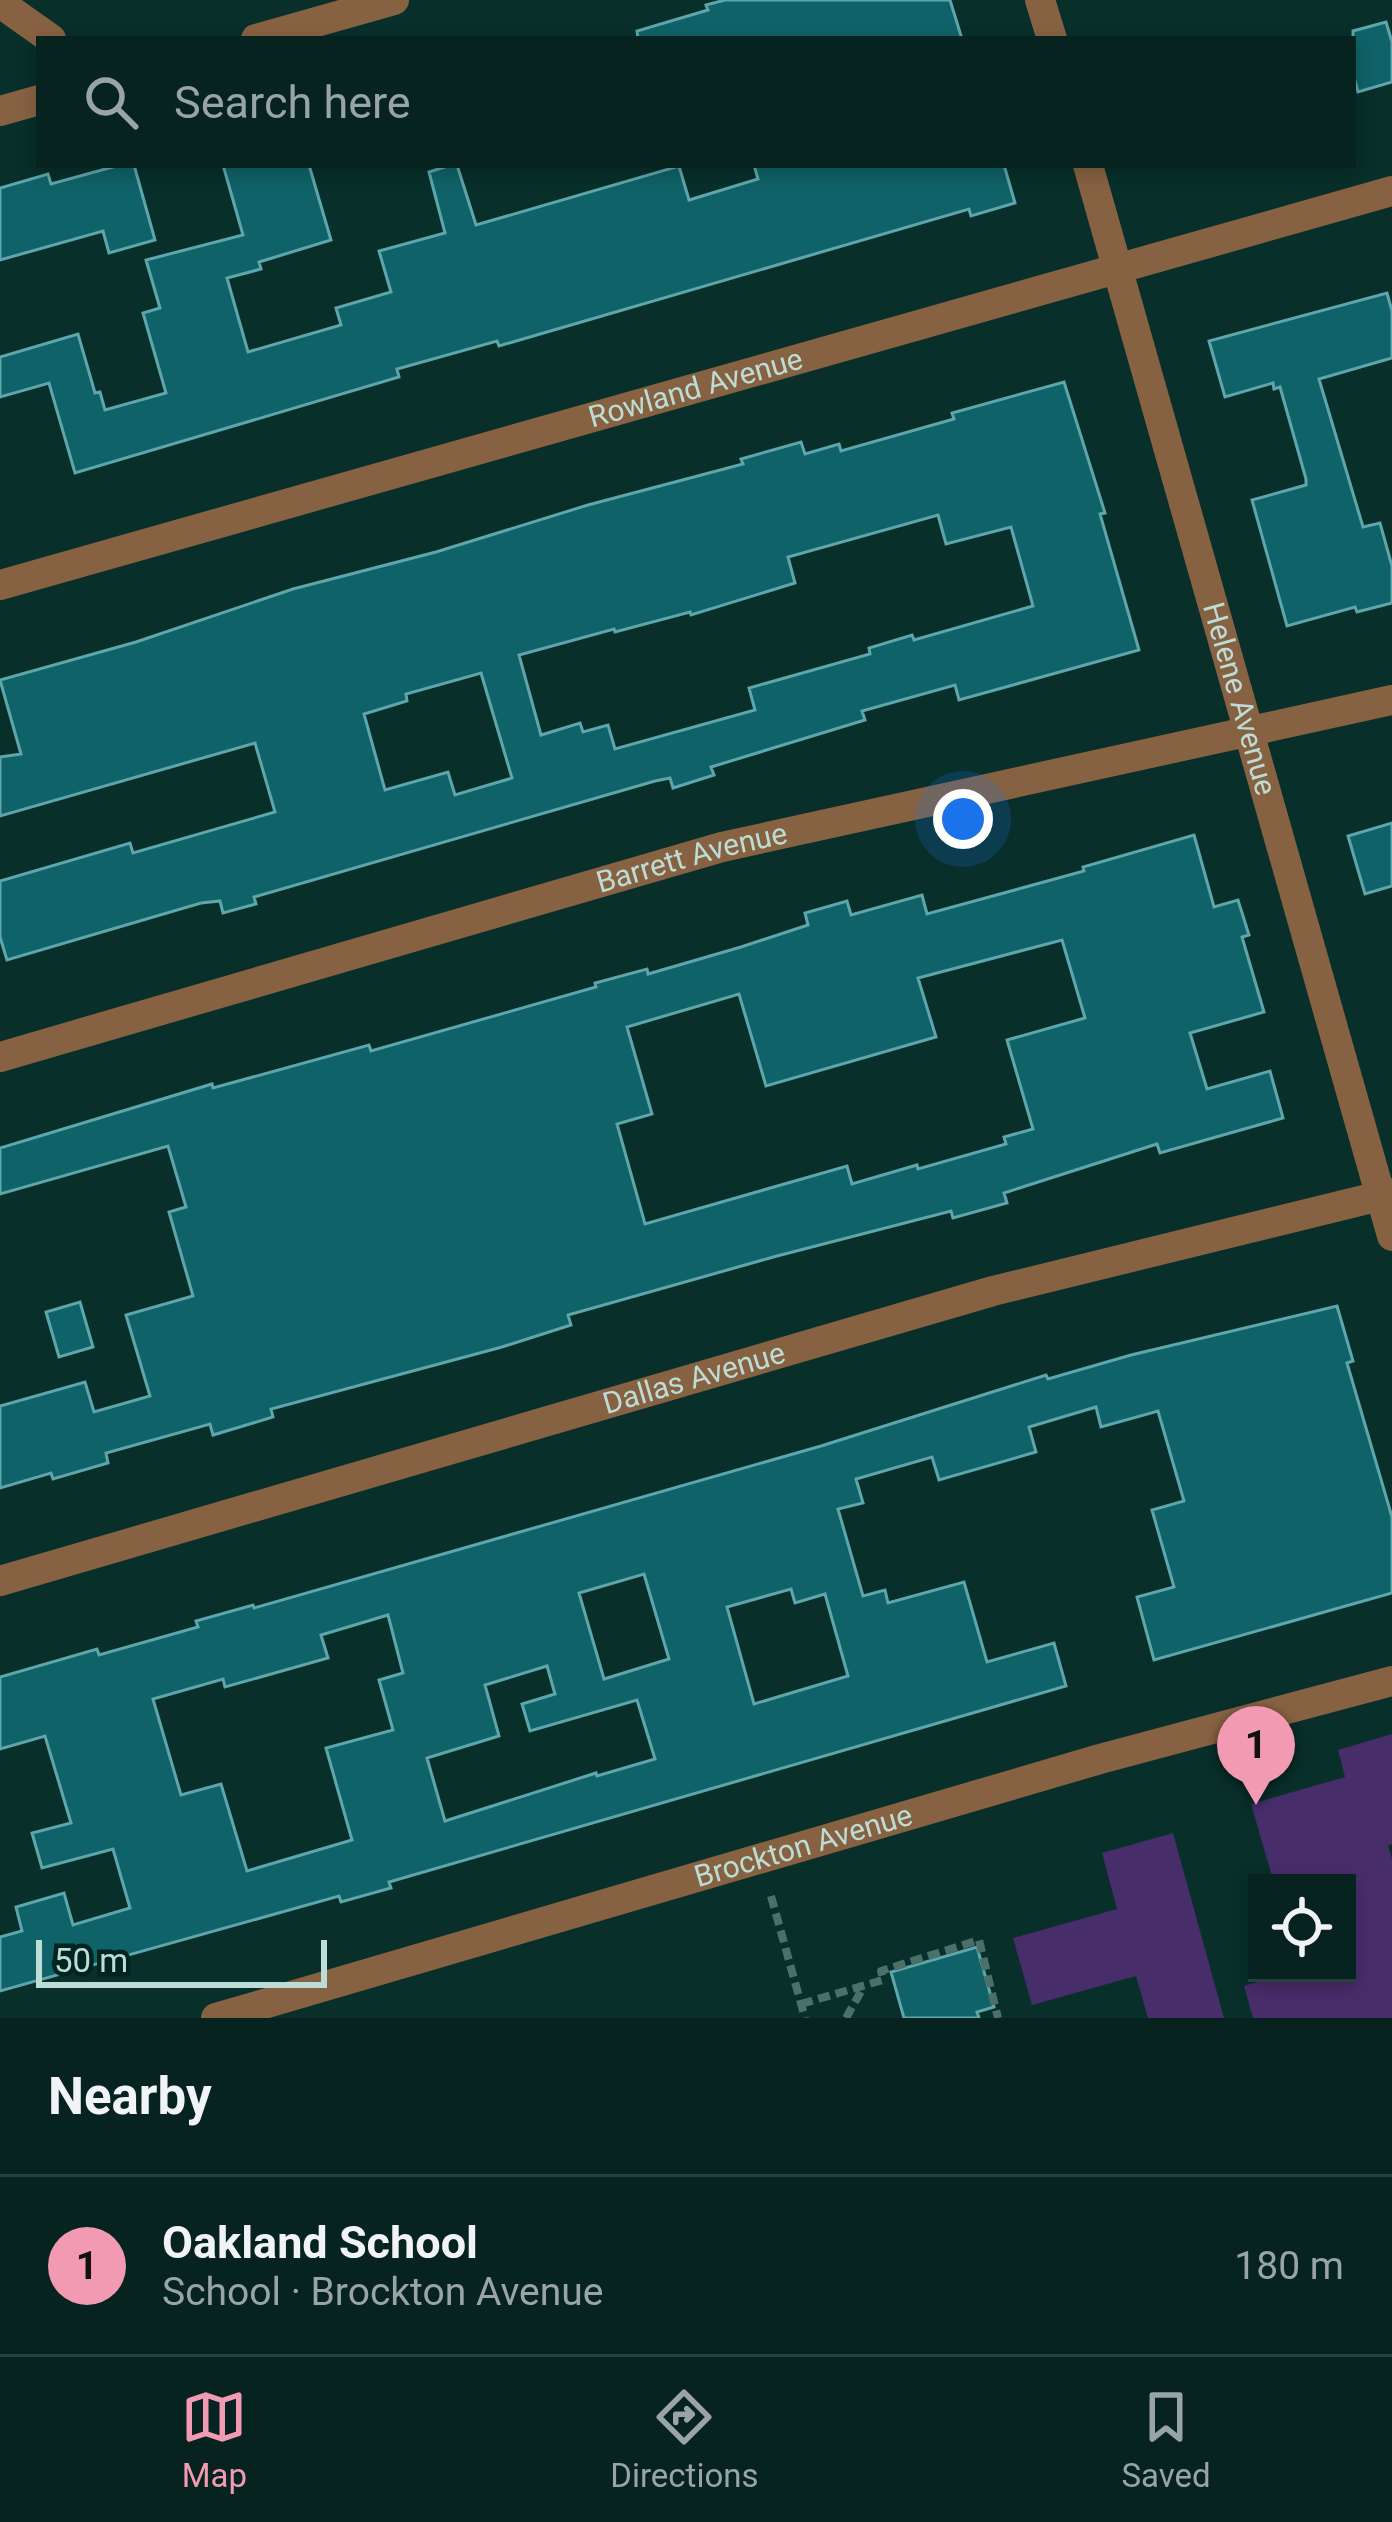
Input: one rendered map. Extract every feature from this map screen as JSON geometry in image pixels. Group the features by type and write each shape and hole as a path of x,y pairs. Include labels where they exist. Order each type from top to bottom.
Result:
{"street":[{"path":"267,36 394,0"},
{"path":"1040,0 1051,36"},
{"path":"0,3 47,36"},
{"path":"0,111 36,101"},
{"name":"Helene Avenue","path":"1089,168 1386,1194 1392,1236"},
{"name":"Rowland Avenue","path":"0,585 1392,191"},
{"name":"Barrett Avenue","path":"0,1057 722,848 1392,700"},
{"name":"Dallas Avenue","path":"0,1581 994,1291 1386,1194"},
{"name":"Brockton Avenue","path":"216,2018 1100,1759 1392,1681"}],"path":[{"path":"771,1896 805,2018"},
{"path":"801,2004 883,1980 880,1971 979,1940 998,2018"},
{"path":"846,2018 863,1987"}],"shaded area":[{"path":"1392,1734 1392,1844 1388,1846 1392,1859 1392,2018 1253,2018 1244,1986 1356,1982 1356,1874 1271,1874 1251,1804 1345,1777 1338,1750"},
{"path":"1173,1833 1224,2018 1148,2018 1136,1976 1032,2005 1013,1938 1117,1909 1102,1853"}],"building":[{"path":"725,0 950,0 961,36 638,36 637,31 708,10 706,5"},
{"path":"1386,22 1392,42 1392,82 1358,92 1353,31"},
{"path":"109,168 135,168 155,240 109,253 103,231 0,260 0,188 48,174 51,184"},
{"path":"224,168 310,168 331,240 259,262 261,269 227,278 248,352 341,325 336,308 391,292 379,251 445,233 429,172 442,168 458,168 476,225 672,168 680,168 689,200 758,179 755,168 1005,168 1015,203 971,216 969,209 499,346 497,341 397,369 399,377 75,473 49,383 0,397 0,357 78,334 95,393 100,392 105,410 166,393 143,313 160,308 146,260 243,235"},
{"path":"1387,293 1392,311 1392,358 1319,379 1363,527 1380,523 1392,566 1392,603 1357,612 1355,607 1287,626 1252,500 1306,485 1306,479 1280,387 1274,389 1273,383 1225,397 1209,341"},
{"path":"1064,382 1105,513 1100,514 1139,650 959,700 955,685 862,711 865,720 711,767 714,775 673,788 670,778 655,781 254,897 256,904 223,913 220,901 201,903 7,960 0,937 0,881 130,843 133,853 275,812 255,743 0,816 0,757 21,754 0,680 136,642 293,589 743,464 741,459 801,442 805,454 839,444 841,451 954,419 952,413","holes":["938,515 946,544 1011,527 1033,606 914,640 912,635 869,648 870,654 749,688 755,710 615,749 608,725 583,732 580,723 541,735 519,655 614,629 691,615 795,583 788,557","481,673 512,778 455,795 448,772 385,790 364,714 407,701 406,694"]},
{"path":"1392,823 1392,886 1365,894 1348,836"},
{"path":"1194,835 1214,907 1238,900 1249,935 1242,937 1264,1012 1190,1033 1207,1089 1270,1071 1283,1118 1160,1153 1157,1144 1004,1193 1007,1203 953,1218 951,1211 568,1315 571,1325 271,1409 273,1417 213,1435 210,1424 106,1453 108,1463 0,1488 0,1406 85,1382 94,1412 150,1396 126,1315 193,1296 169,1212 186,1207 168,1146 0,1194 0,1148 212,1084 213,1088 369,1045 371,1051 596,987 595,983 647,969 648,974 741,947 808,925 805,913 847,901 851,915 922,895 927,914 1084,871 1083,867","holes":["1062,940 1085,1018 1007,1040 1033,1129 1004,1137 1006,1144 852,1184 847,1166 645,1224 617,1124 652,1114 627,1027 739,994 766,1086 936,1037 918,978"]},
{"path":"80,1302 93,1347 59,1357 46,1312"},
{"path":"1337,1306 1353,1361 1347,1363 1392,1517 1392,1593 1154,1660 1137,1597 1174,1587 1152,1510 1184,1501 1158,1411 1101,1427 1096,1407 1029,1427 1036,1452 939,1480 932,1457 856,1479 863,1503 838,1509 863,1596 885,1590 888,1603 964,1582 987,1662 1054,1643 1066,1686 389,1882 391,1888 341,1902 339,1896 0,1991 0,1937 22,1931 16,1907 64,1893 73,1925 130,1908 113,1849 42,1868 32,1833 71,1823 45,1736 0,1749 0,1677 198,1627 196,1621 821,1446 1046,1375 1048,1379","holes":["644,1574 669,1659 604,1679 579,1593","791,1589 795,1603 825,1594 848,1676 754,1704 727,1607","388,1615 403,1673 379,1680 393,1730 326,1748 352,1840 247,1871 221,1784 181,1795 153,1699 223,1679 225,1687 328,1658 321,1635","547,1666 555,1694 522,1704 530,1731 637,1700 655,1759 445,1821 427,1758 499,1736 485,1685"]},
{"path":"977,1947 994,2007 977,2012 979,2018 904,2018 891,1972"}],"place":[{"name":"Oakland School","path":"1256,1805"}]}
